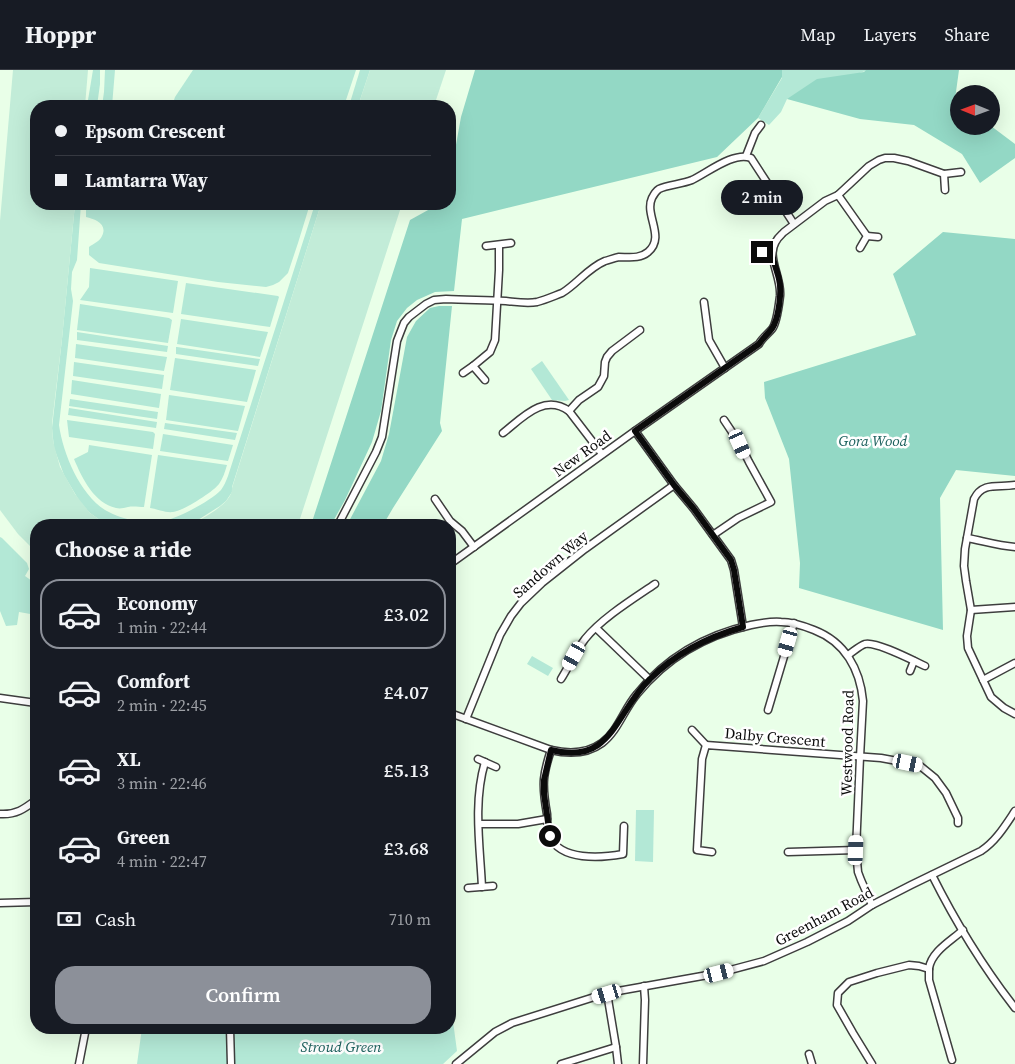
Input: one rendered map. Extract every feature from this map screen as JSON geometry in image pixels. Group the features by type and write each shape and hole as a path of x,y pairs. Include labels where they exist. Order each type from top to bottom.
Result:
{"street":[{"path":"746,156 755,133 761,125"},
{"path":"341,519 376,452 382,436 397,341 404,323 409,316 426,304 434,300 446,299 536,302 564,291 587,272 603,262 618,257 634,257 644,254 649,251 656,235 650,208 654,193 658,190 692,180 710,169 737,157 746,156 751,158 794,224"},
{"path":"755,251 772,252 775,243 783,233 825,201 838,195 869,166 879,160 894,158 908,161 944,174 961,172"},
{"path":"944,174 945,190"},
{"path":"838,195 867,236"},
{"path":"867,236 878,236"},
{"path":"860,248 867,236"},
{"path":"486,246 511,243"},
{"path":"463,373 490,352 493,346 496,334 498,301 499,245"},
{"name":"New Road","path":"456,560 759,344 772,330 780,296 780,285 772,252"},
{"path":"704,302 709,340 725,368"},
{"path":"569,411 598,387 604,376 607,356 640,330"},
{"path":"473,366 485,380"},
{"path":"503,433 533,410 554,405 569,411 602,454"},
{"path":"724,420 740,444 776,508"},
{"path":"635,431 731,560 743,627"},
{"name":"Sandown Way","path":"466,718 500,635 521,603 542,583 584,549 674,485"},
{"path":"1015,485 990,486 982,489 976,495 967,538 964,566 971,610 967,628 968,648 991,697 1015,714"},
{"path":"435,499 448,519"},
{"path":"713,535 738,518 771,502"},
{"path":"456,526 462,531 474,547"},
{"path":"967,538 1015,547"},
{"path":"561,680 585,640 596,628 655,584"},
{"path":"971,610 1015,607"},
{"name":"Westwood Road","path":"456,715 551,750 580,752 594,748 603,742 611,733 627,706 649,679 675,657 694,646 743,627 769,622 794,623 821,632 848,655 855,667 862,692 856,850 858,872 872,905"},
{"path":"768,710 794,623"},
{"path":"596,628 649,679"},
{"path":"848,655 866,644 887,649 925,666"},
{"path":"910,671 914,661"},
{"path":"983,680 1015,663"},
{"path":"0,698 30,702"},
{"name":"Dalby Crescent","path":"692,730 706,744 898,760 918,765 935,778 946,792 958,818 958,823"},
{"name":"Dalby Crescent","path":"706,744 702,759 697,850 712,852"},
{"path":"551,750 544,780 544,794 550,836 557,846 567,853 576,856 623,854 624,826"},
{"path":"478,760 496,767"},
{"path":"482,887 479,794 480,777 485,762"},
{"path":"0,814 11,815 30,805"},
{"name":"Greenham Road","path":"456,1064 495,1032 512,1023 607,994 719,973 764,961 807,942 848,921 872,905 972,856 990,845 1015,811"},
{"path":"479,824 518,824 547,820"},
{"path":"788,852 856,850"},
{"path":"932,875 963,930 1015,1008"},
{"path":"468,888 493,886"},
{"path":"0,903 30,902"},
{"path":"952,1060 929,980 929,969 937,952 963,930"},
{"path":"872,1064 837,1004 838,993 849,982 877,973 909,965 929,969"},
{"path":"643,1064 644,986"},
{"path":"607,994 618,1064"},
{"path":"79,1064 85,1034"},
{"path":"230,1034 231,1064"},
{"path":"562,1064 616,1046"},
{"path":"809,1054 812,1064"}],"green space":[{"path":"13,70 88,70 86,100 30,100 30,210 74,210 52,423 53,441 60,467 75,494 90,513 98,519 30,519 30,546 18,534 0,510 0,221"},
{"path":"93,70 100,70 98,100 88,100"},
{"path":"105,70 115,70 112,100 103,100"},
{"path":"193,70 356,70 346,100 174,100"},
{"path":"360,70 370,70 360,100 351,100"},
{"path":"370,70 446,70 436,100 360,100"},
{"path":"475,70 782,70 782,77 758,118 717,157 462,219 454,291 435,292 417,300 407,308 397,321 391,340 381,411 372,442 334,519 313,519 410,220 428,210 456,210 456,145 461,117"},
{"path":"782,70 868,70 787,99 781,112 769,125 758,118 782,78"},
{"path":"866,70 959,70 957,85 950,85 950,135 1000,135 1000,133 1015,144 1015,158 980,183 962,154 914,125 860,119 787,99 817,79 864,72"},
{"path":"74,210 81,210 77,260 72,272 71,289 73,301 59,425 64,448 74,472 88,494 105,510 128,519 98,519 90,513 80,502 64,475 54,448 52,428"},
{"path":"86,210 308,210 288,273 279,282 266,287 218,282 99,263 89,255 89,247 101,238 103,228 97,221 86,217"},
{"path":"313,210 319,210 232,492 220,506 199,519 170,519 210,499 221,490 228,476"},
{"path":"319,210 400,210 300,519 202,519 228,499"},
{"name":"Gora Wood","path":"943,232 1015,239 1015,476 956,470 940,498 943,630 799,588 800,563 789,459 765,398 764,382 916,335 893,274"},
{"path":"90,268 178,281 173,313 80,300 89,287"},
{"path":"186,283 278,296 270,327 181,314"},
{"path":"80,304 169,318 172,320 168,343 77,330"},
{"path":"452,306 440,423 442,431 387,519 350,519 381,461 389,434 407,337 416,321 430,308"},
{"path":"181,319 268,332 260,357 177,344"},
{"path":"77,332 168,346 167,352 77,340"},
{"path":"76,344 167,357 164,371 75,358"},
{"path":"176,347 260,359 258,366 176,354"},
{"path":"175,358 256,370 247,402 170,390"},
{"path":"542,361 569,400 552,400 531,369"},
{"path":"74,362 164,375 162,389 73,376"},
{"path":"72,380 161,394 159,408 71,394"},
{"path":"169,395 245,406 238,431 166,420"},
{"path":"70,399 158,412 157,419 69,406"},
{"path":"69,408 157,422 156,428 68,415"},
{"path":"67,420 153,432 155,434 153,449 69,437"},
{"path":"165,423 237,433 235,440 164,429"},
{"path":"163,434 233,445 228,461 160,451"},
{"path":"89,445 152,455 144,507 116,508 101,501 95,495 85,482 74,459 88,452"},
{"path":"158,455 227,465 220,482 211,492 178,511 167,512 150,508"},
{"path":"0,537 27,563 29,569 25,576 30,580 30,614 19,612 17,625 6,626 0,611"},
{"path":"532,656 553,668 548,676 527,664"},
{"path":"636,810 654,810 653,862 635,861"},
{"name":"Stroud Green","path":"141,1034 455,1034 457,1051 443,1064 137,1064"}],"route":[{"path":"550,836 544,780 551,750 580,752 594,748 611,733 627,706 649,679 675,657 704,641 743,627 731,560 635,431 759,344 768,332 772,330 777,313 780,285 772,252 762,252"}]}
